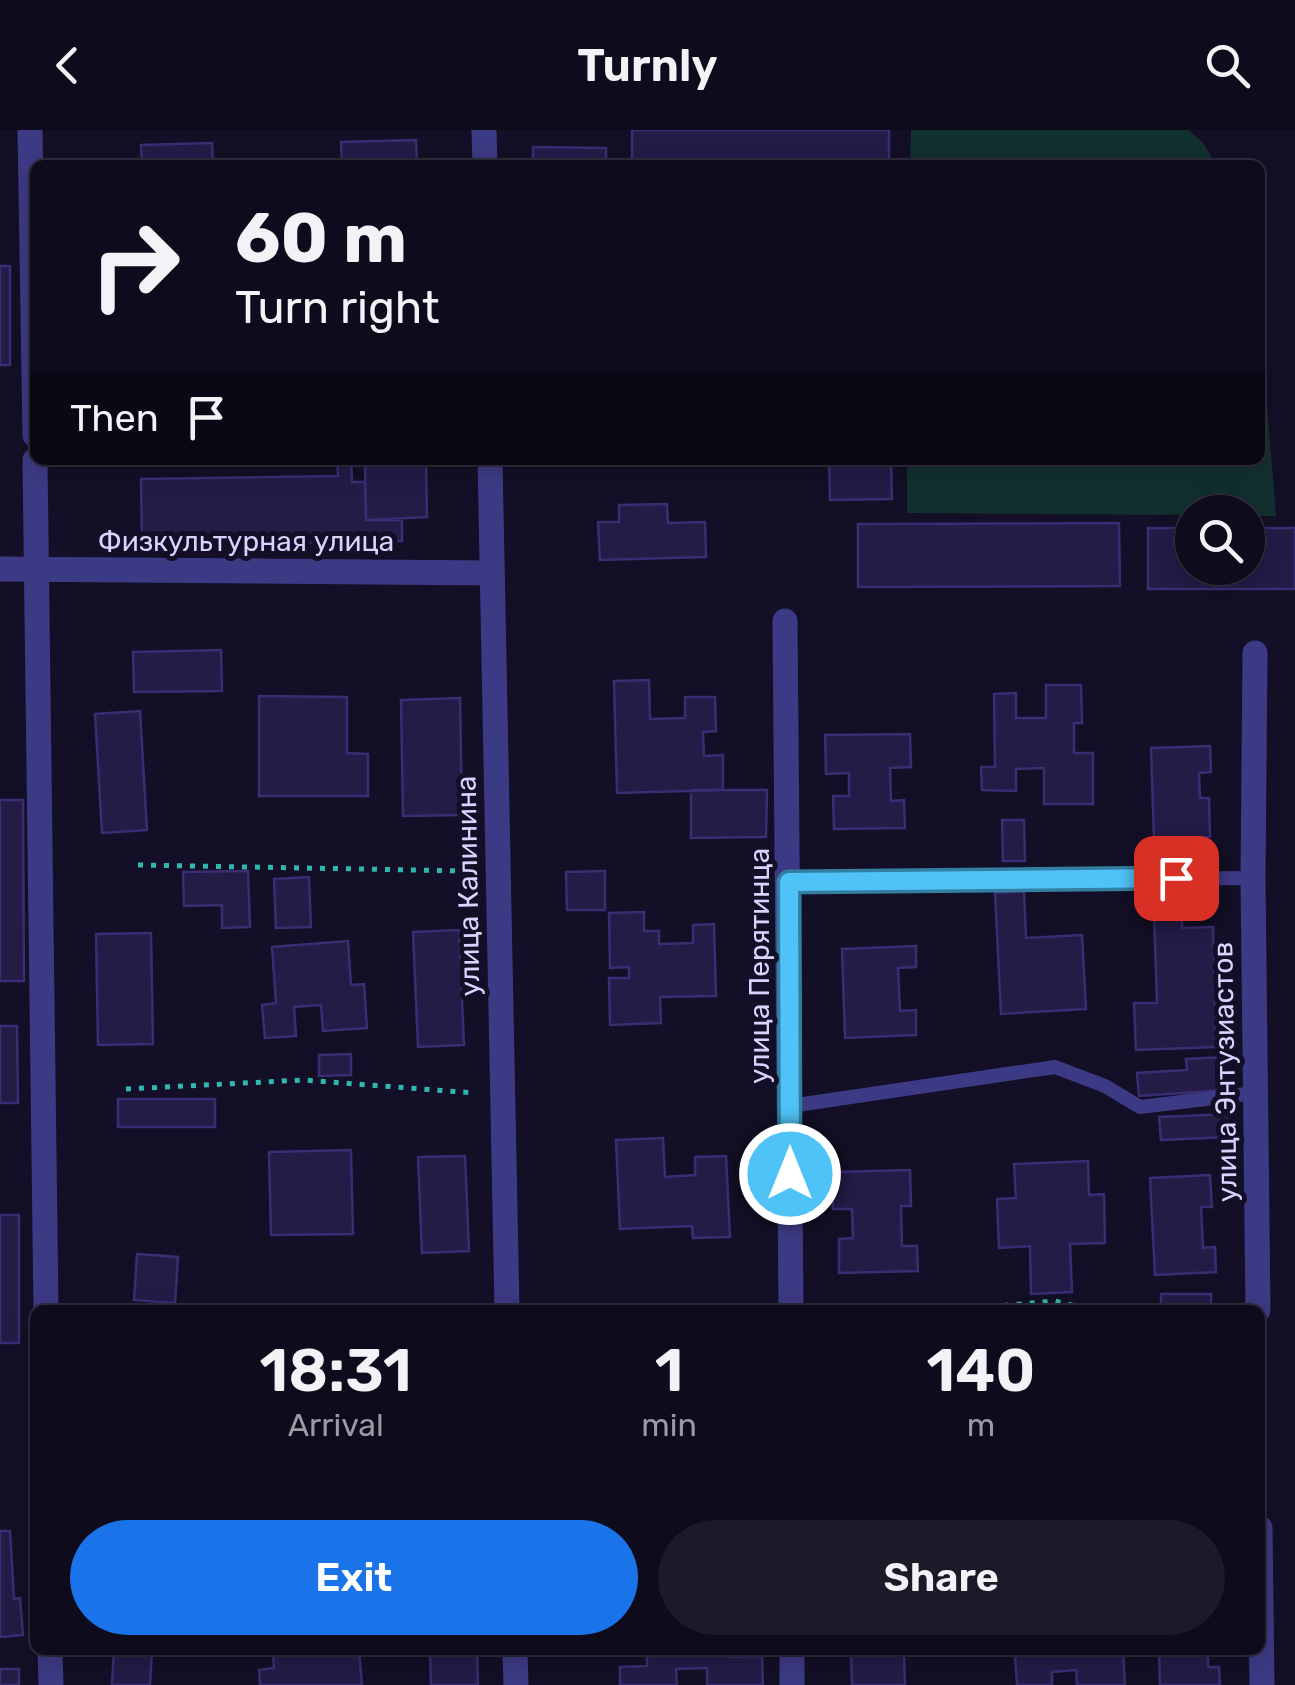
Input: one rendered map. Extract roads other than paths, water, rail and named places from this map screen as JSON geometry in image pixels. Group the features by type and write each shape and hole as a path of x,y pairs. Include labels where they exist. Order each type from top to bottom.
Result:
{"street":[{"path":"30,130 30,160"},
{"path":"484,130 484,160"},
{"path":"36,465 46,1305"},
{"name":"улица Калинина","path":"490,465 507,1305"},
{"name":"Физкультурная улица","path":"0,569 492,574"},
{"name":"улица Перятинца","path":"785,621 790,1305"},
{"name":"улица Энтузиастов","path":"1256,654 1253,878 1258,1305"},
{"path":"50,1655 51,1685"},
{"path":"515,1655 516,1685"},
{"path":"792,1655 792,1685"},
{"path":"1262,1655 1262,1685"}],"lane":[{"path":"789,882 1253,878"},
{"path":"790,1106 1055,1067 1105,1086 1140,1107 1256,1093"}]}
